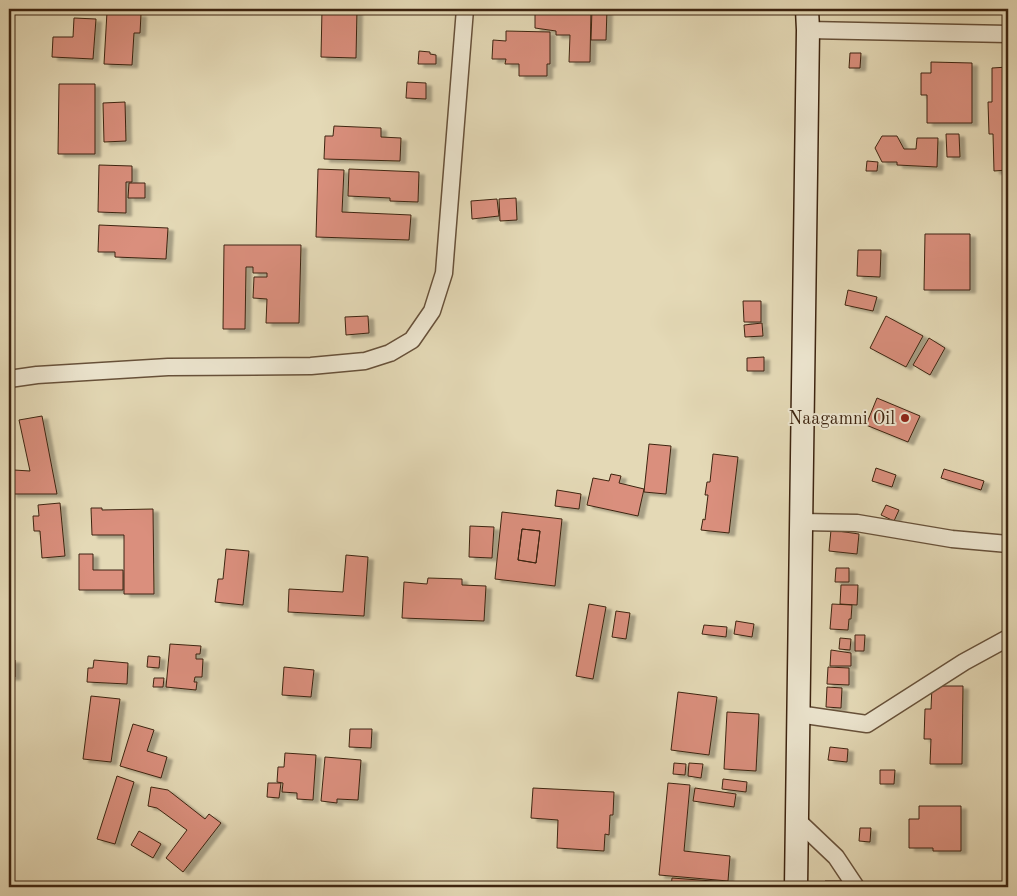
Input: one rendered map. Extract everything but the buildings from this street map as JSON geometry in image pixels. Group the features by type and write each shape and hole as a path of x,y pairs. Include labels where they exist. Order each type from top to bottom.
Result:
{"main road":[{"path":"796,887 807,20"}],"street":[{"path":"9,379 37,375 168,367 311,366 365,361 390,353 412,340 432,311 444,273 465,9"},
{"path":"807,20 1008,34"},
{"path":"802,522 857,524 952,539 1008,544"},
{"path":"798,714 867,724 964,662 1008,638"},
{"path":"797,820 836,857 856,887"}],"place":[{"name":"Naagamni Oil","path":"905,418"}]}
